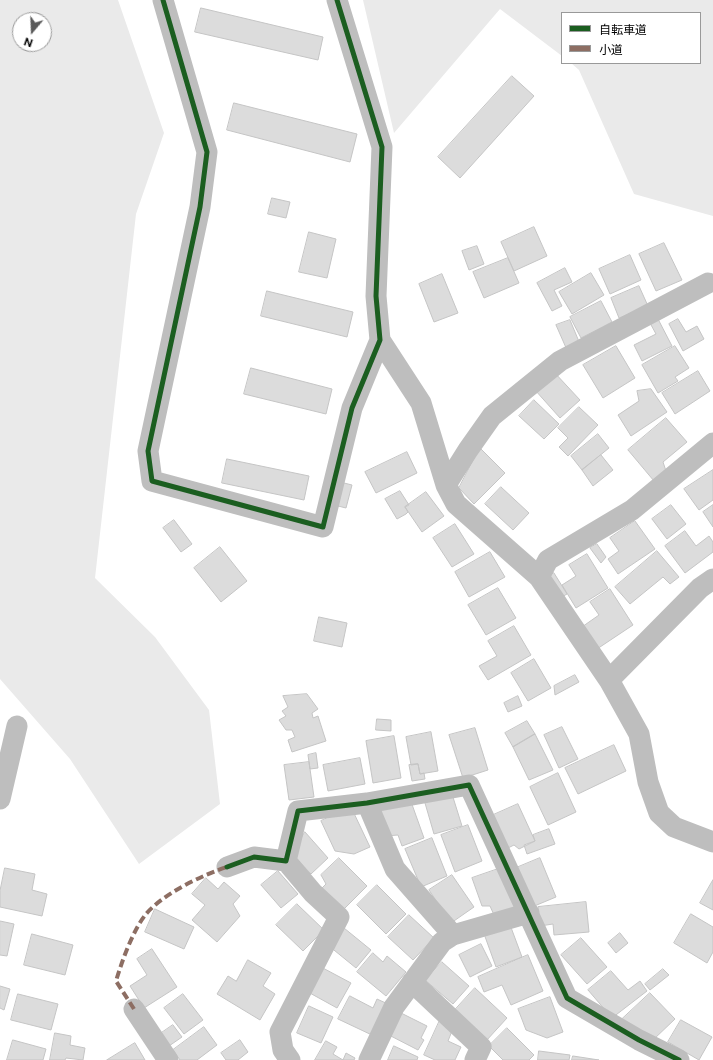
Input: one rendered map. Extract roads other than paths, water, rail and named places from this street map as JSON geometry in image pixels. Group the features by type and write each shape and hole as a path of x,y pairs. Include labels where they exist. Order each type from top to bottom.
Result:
{"street":[{"path":"163,0 207,152 200,207 148,451 152,481 323,527 352,408 380,340 376,296 382,147 336,0"},
{"path":"446,485 492,416 560,361 708,283"},
{"path":"380,340 421,403 446,485 456,504 539,577 609,680 639,734 648,782 659,813 674,827 713,842"},
{"path":"539,577 548,560 632,510 713,443"},
{"path":"609,680 700,588 713,579"},
{"path":"0,795 17,726"},
{"path":"286,861 298,811 367,803 470,785 567,998 639,1040 679,1060"},
{"path":"367,803 395,869 453,935"},
{"path":"227,867 254,857 286,861 313,893 339,917 280,1032 283,1050 290,1060"},
{"path":"369,1060 394,1007 442,942 453,935 529,913"},
{"path":"412,982 481,1047 475,1060"},
{"path":"134,1009 168,1060"}]}
